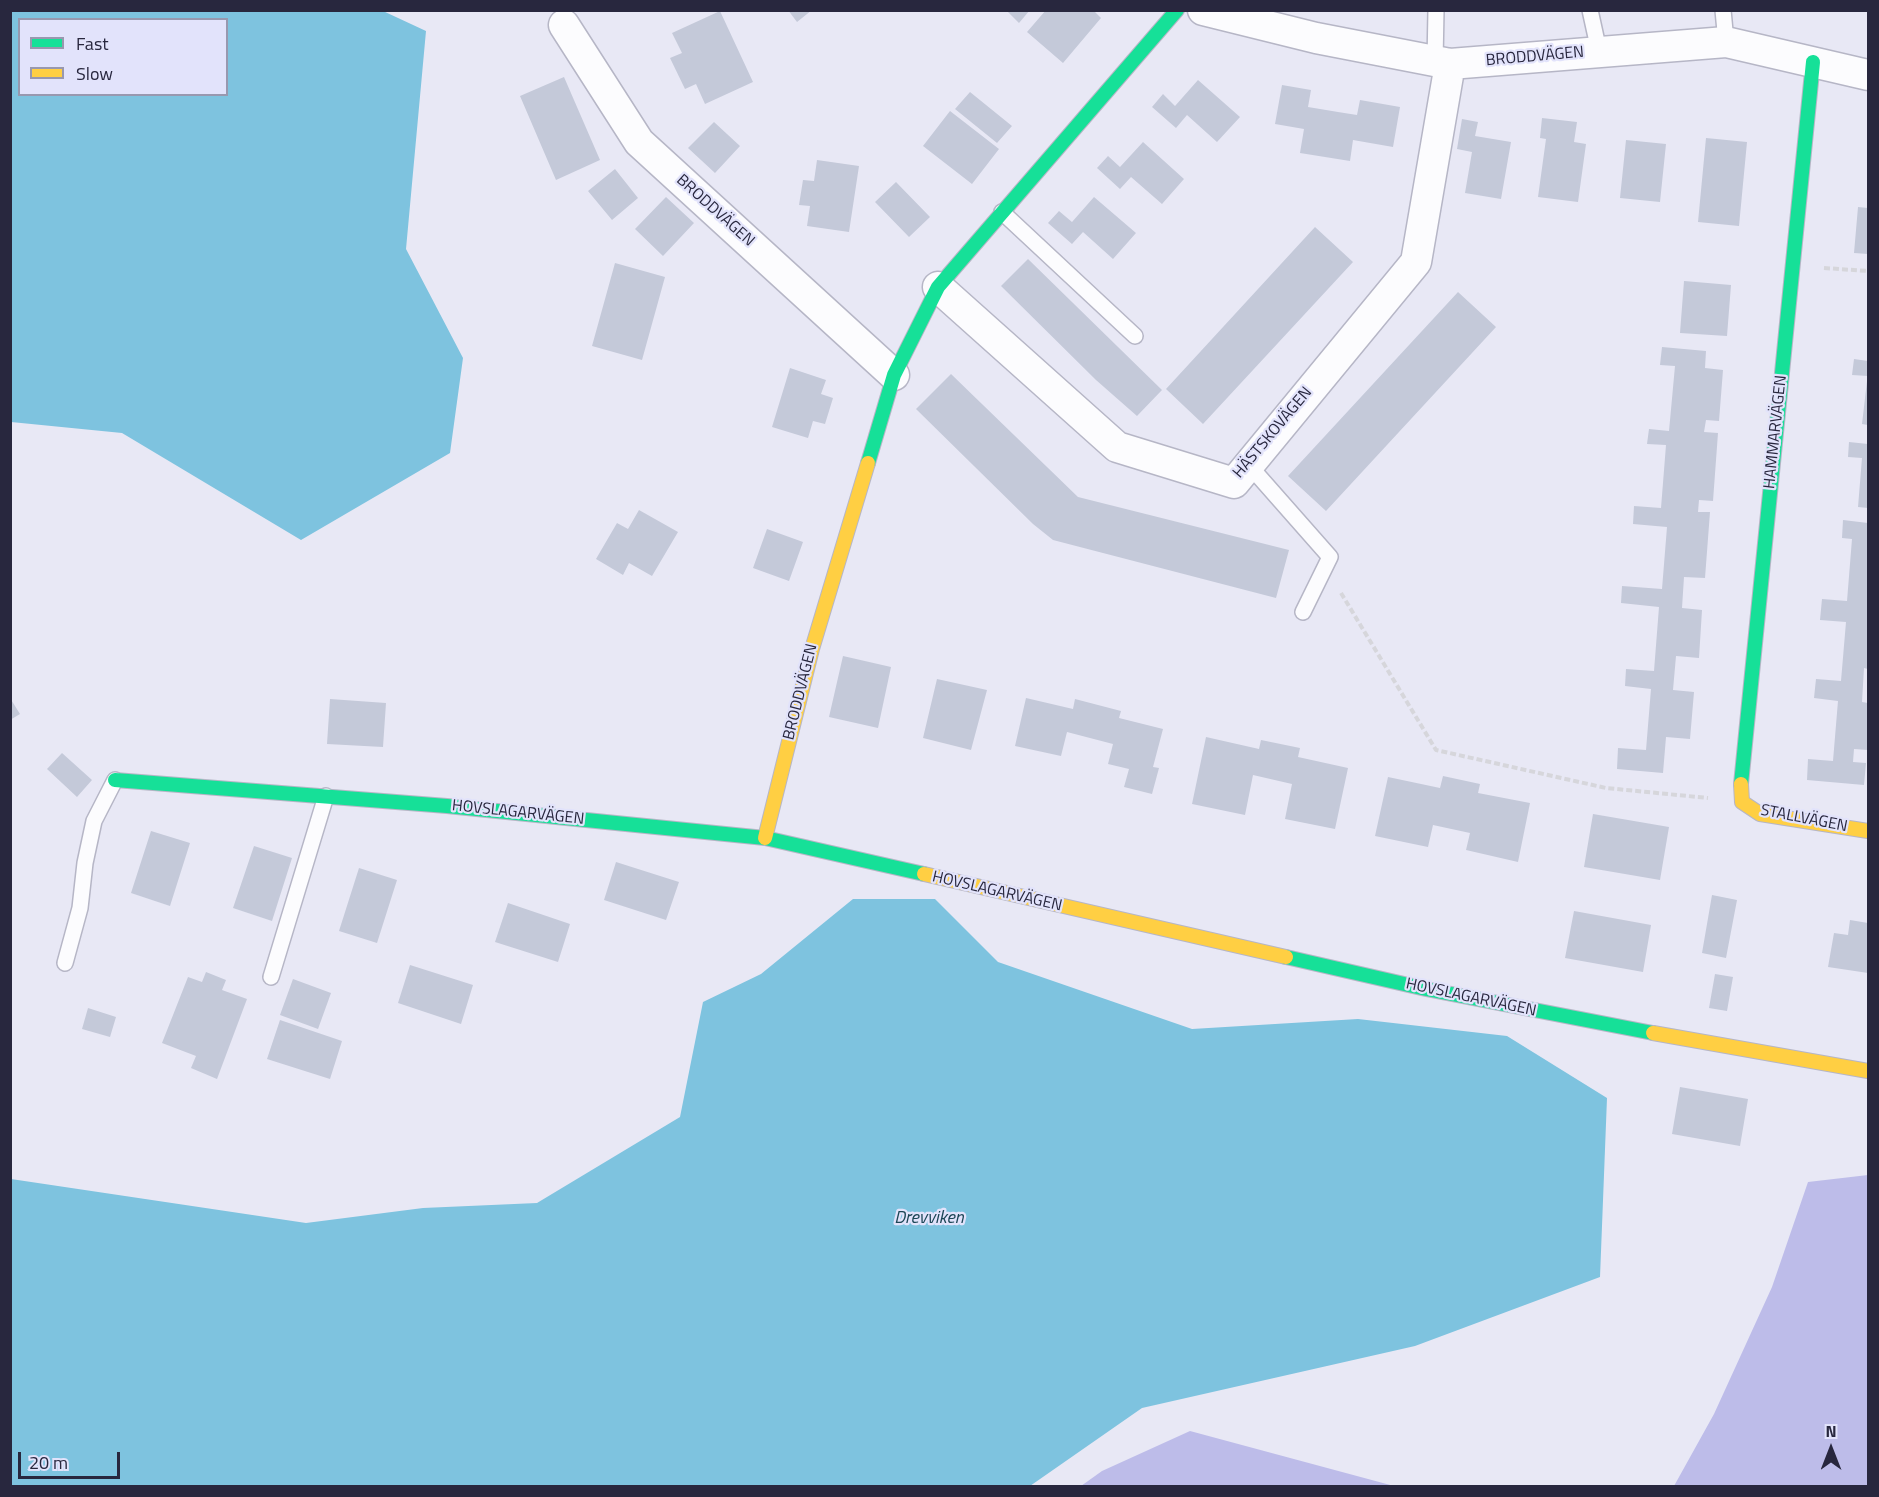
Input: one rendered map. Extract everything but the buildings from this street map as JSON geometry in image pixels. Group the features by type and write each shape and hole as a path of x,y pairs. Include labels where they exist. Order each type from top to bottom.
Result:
{"street":[{"name":"BRODDVÄGEN","path":"765,838 812,649 894,375 938,287 1177,10"},
{"name":"BRODDVÄGEN","path":"1203,10 1317,38 1443,63 1726,42 1869,75"},
{"name":"BRODDVÄGEN","path":"564,25 639,142 894,375"},
{"name":"HAMMARVÄGEN","path":"1742,802 1741,783 1812,62"},
{"name":"HÄSTSKOVÄGEN","path":"938,287 1117,447 1234,483 1416,262 1443,63"},
{"name":"HOVSLAGARVÄGEN","path":"115,780 326,796 765,838 1426,989 1564,1017 1869,1071"},
{"name":"STALLVÄGEN","path":"1742,802 1760,814 1869,831"}],"lane":[{"path":"1436,10 1443,63"},
{"path":"1590,10 1599,51"},
{"path":"1723,10 1726,42"},
{"path":"1002,212 1135,336"},
{"path":"1248,464 1329,557 1304,612"},
{"path":"65,963 80,908 85,863 94,821 115,780"},
{"path":"271,977 326,796"}],"path":[{"path":"1793,266 1869,272"},
{"path":"1325,567 1436,750 1606,788 1742,802"}],"shaded area":[{"path":"1868,1175 1868,1486 1674,1486 1714,1414 1772,1287 1808,1182"},
{"path":"1190,1431 1394,1486 1081,1486 1102,1471"}],"water":[{"path":"11,11 383,11 426,31 406,249 463,358 450,453 301,540 122,433 11,422"},
{"name":"Drevviken","path":"853,899 935,899 998,962 1192,1029 1358,1019 1507,1036 1607,1098 1600,1277 1415,1346 1142,1408 1030,1486 11,1486 11,1179 306,1223 423,1208 537,1203 680,1117 703,1002 761,974"}],"traffic: fast":[{"path":"868,463 894,375 938,287 1177,10"},
{"path":"1741,784 1813,62"},
{"path":"115,780 447,806 765,838 924,874"},
{"path":"1286,957 1426,989 1653,1033"}],"traffic: slow":[{"path":"765,838 812,649 868,463"},
{"path":"1741,784 1742,802 1760,814 1868,831"},
{"path":"924,874 1286,957"},
{"path":"1653,1033 1868,1071"}]}
